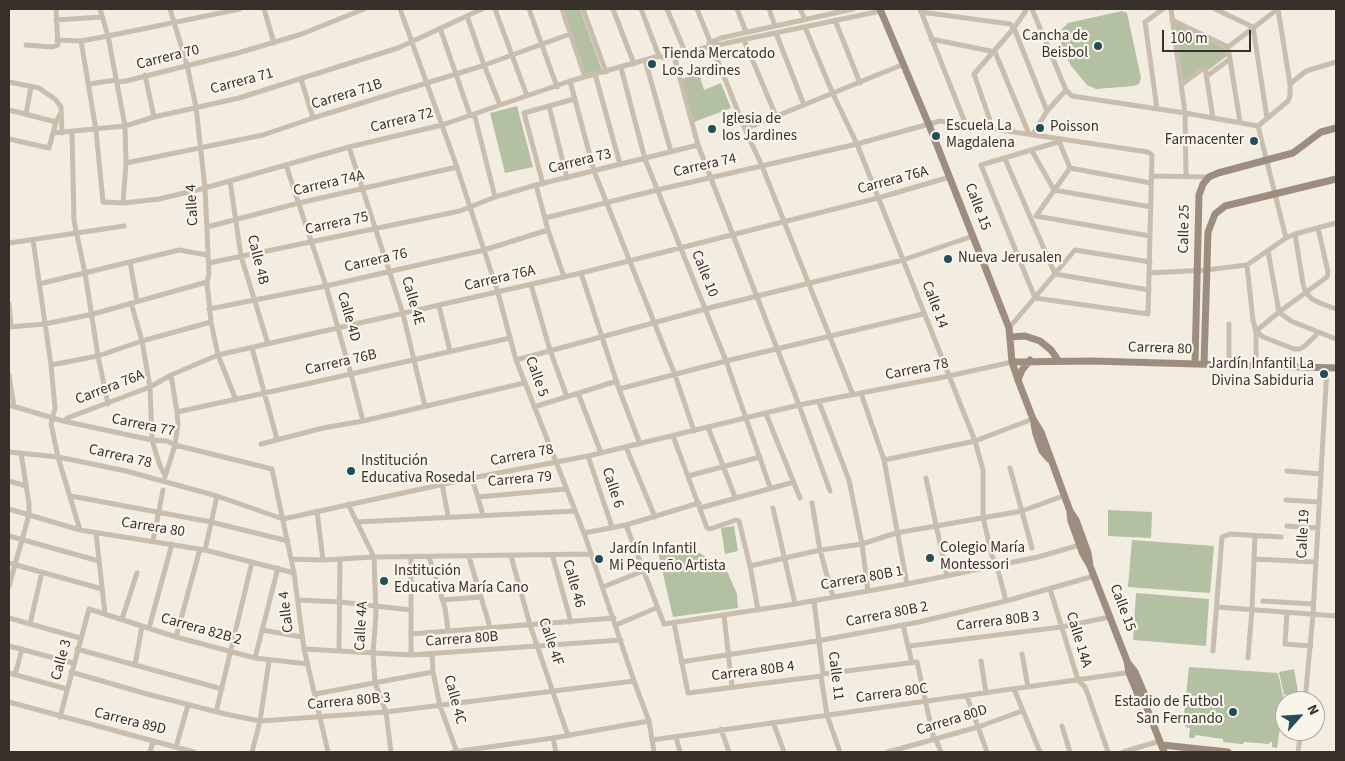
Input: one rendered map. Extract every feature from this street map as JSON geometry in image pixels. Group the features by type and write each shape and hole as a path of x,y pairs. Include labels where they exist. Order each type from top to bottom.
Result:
{"street":[{"path":"26,45 52,47 58,45 56,9"},
{"path":"100,9 108,36 125,126 126,162 123,202"},
{"name":"Calle 4","path":"170,9 196,107 205,188 207,255 209,264 207,282 211,322 218,355 236,400"},
{"path":"57,40 81,41 240,9"},
{"path":"264,9 274,42"},
{"name":"Carrera 70","path":"89,84 116,80 122,82 141,78 145,75 274,42 302,34 364,9"},
{"name":"Calle 5","path":"400,9 457,167 498,293 524,384 584,533 634,681 650,721 654,752"},
{"name":"Carrera 71","path":"53,133 125,126 154,117 239,98 412,42 482,9"},
{"path":"495,9 527,96"},
{"path":"529,9 556,87"},
{"path":"562,9 585,77"},
{"path":"583,9 606,72"},
{"path":"613,9 634,64"},
{"path":"641,9 659,56"},
{"path":"667,9 686,54"},
{"path":"697,9 762,166 852,395"},
{"path":"737,9 746,32"},
{"path":"769,9 775,26"},
{"path":"800,9 804,19"},
{"name":"Carrera 72","path":"712,45 721,38 833,11 853,9"},
{"path":"993,129 974,74 995,52 1027,9"},
{"path":"1032,9 1066,90 1072,96 1258,126"},
{"path":"1157,109 1145,22 1163,9"},
{"path":"1171,9 1185,113 1186,176"},
{"path":"1215,9 1253,27"},
{"path":"1224,13 1229,9"},
{"path":"1228,47 1278,9 1290,84 1290,96 1288,100 1258,126"},
{"name":"Carrera 72","path":"96,130 103,202 159,198 205,188 349,147 442,125 585,77 659,56 664,58 686,54 712,45 776,34 881,10"},
{"name":"Calle 15","path":"881,10 930,125 1009,328 1012,362 1033,420 1042,452 1051,462 1063,496 1079,528 1088,553 1090,566"},
{"path":"966,125 920,10 1006,23 1014,28 1047,111"},
{"path":"467,16 500,105"},
{"path":"56,20 102,18"},
{"path":"835,20 860,83"},
{"path":"1172,20 1228,47"},
{"name":"Calle 14","path":"805,27 833,94 857,144 975,441 984,470 983,517 992,556 997,566 1006,601"},
{"path":"1253,27 1267,118"},
{"path":"440,28 470,115 475,117 495,197"},
{"name":"Carrera 71B","path":"126,162 201,149 263,135 428,84 570,34"},
{"path":"776,34 804,105"},
{"path":"931,39 995,52"},
{"path":"744,40 776,116"},
{"path":"81,41 96,130"},
{"path":"1228,47 1240,122"},
{"path":"995,52 1031,134"},
{"path":"674,56 698,145 710,179 799,405 830,491"},
{"path":"1207,76 1230,59"},
{"path":"645,60 671,152"},
{"path":"1290,84 1306,71 1336,62"},
{"path":"746,129 904,64"},
{"path":"1181,85 1205,67 1213,118"},
{"name":"Calle 10","path":"621,68 645,159 726,361 770,487"},
{"path":"596,74 620,164"},
{"path":"145,75 154,117"},
{"path":"301,79 313,118"},
{"path":"9,82 39,88 56,100 61,113 62,133"},
{"path":"570,82 594,171 653,323 675,374 694,430"},
{"path":"26,114 31,87"},
{"path":"1031,134 1047,111 1066,90"},
{"path":"543,184 524,113 574,99"},
{"path":"549,106 567,178"},
{"path":"9,110 56,122"},
{"path":"9,139 49,148 56,122 61,113"},
{"name":"Carrera 74","path":"545,218 857,144 940,121 1148,152 1152,155 1151,176"},
{"path":"1258,126 1286,238"},
{"path":"1036,298 1148,314 1151,176 1209,177 1293,153 1320,132 1336,128"},
{"path":"72,132 73,206 76,234 93,314 98,356 108,404"},
{"path":"1036,298 981,165 1032,151 1059,140 1070,168"},
{"name":"Carrera 73","path":"470,207 536,184 543,184 698,145"},
{"name":"Calle 4E","path":"349,147 403,314 425,406"},
{"path":"1032,151 1054,190"},
{"path":"1005,159 1055,274"},
{"name":"Calle 4D","path":"286,166 313,242 363,421"},
{"name":"Carrera 74A","path":"206,227 299,203 457,167"},
{"path":"1070,168 1151,183"},
{"path":"1070,168 1036,216 1150,236"},
{"name":"Carrera 76A","path":"63,422 70,417 150,387 218,355 581,273 878,198 950,177"},
{"name":"Calle 25","path":"1195,364 1199,195 1203,184 1209,177"},
{"name":"Calle 25","path":"1204,364 1208,232 1215,214 1225,206 1336,178"},
{"name":"Calle 4B","path":"230,180 240,256 268,344"},
{"path":"536,184 548,230 564,277"},
{"path":"1054,190 1151,207"},
{"name":"Carrera 75","path":"209,264 470,207"},
{"path":"1149,273 1206,270 1247,265 1286,238 1336,223"},
{"path":"9,243 124,226"},
{"path":"1256,331 1327,277 1328,272 1318,228"},
{"name":"Carrera 76","path":"209,309 326,286 484,250 548,230"},
{"path":"1295,234 1306,293 1320,303 1336,309"},
{"path":"516,360 705,309 903,260 974,236"},
{"path":"32,240 55,408 51,424 58,457 80,530"},
{"path":"39,284 178,250 207,255"},
{"path":"1009,328 1075,250 1150,262"},
{"path":"1268,251 1279,312 1291,321 1336,340"},
{"path":"130,262 134,302 150,387 152,440 165,478"},
{"path":"1247,265 1253,321 1256,331 1256,365"},
{"path":"581,273 619,389 640,444"},
{"path":"1055,274 1149,290"},
{"path":"9,304 10,327 44,324 93,314 207,282"},
{"path":"531,285 550,350 567,397"},
{"path":"439,306 450,351"},
{"path":"619,389 726,361 923,314"},
{"path":"50,365 98,356 142,341 211,322"},
{"path":"1229,324 1229,364"},
{"path":"1256,331 1263,337 1294,349 1300,349 1318,333"},
{"path":"1010,337 1025,336 1040,341 1051,350 1058,360"},
{"name":"Carrera 76B","path":"178,412 510,338"},
{"path":"252,348 277,439"},
{"path":"1018,380 1022,370 1030,360"},
{"name":"Carrera 80","path":"1012,362 1058,360 1336,368"},
{"name":"Carrera 78","path":"9,452 58,457 165,478 283,519 442,484 588,456 799,405 1012,362"},
{"name":"Calle 19","path":"1306,691 1311,646 1327,368"},
{"path":"9,375 12,406"},
{"path":"165,478 175,445 178,412 172,375"},
{"path":"534,408 617,381"},
{"path":"261,444 323,428 363,421 524,384"},
{"path":"578,393 601,453"},
{"path":"861,394 884,460 907,584"},
{"path":"819,402 849,480 862,544 868,591"},
{"name":"Carrera 77","path":"12,406 63,422 152,440 167,441 175,445 272,469"},
{"path":"766,414 800,498"},
{"path":"884,460 975,441 1033,420"},
{"path":"708,427 735,497"},
{"path":"673,436 708,529 736,520 739,521 758,610"},
{"path":"626,447 655,517"},
{"path":"9,586 12,564 29,515 21,453"},
{"name":"Calle 6","path":"588,456 612,527"},
{"path":"688,476 760,457"},
{"path":"1010,468 1032,548"},
{"name":"Calle 4","path":"272,469 292,559 304,649 328,752"},
{"path":"1287,471 1321,474"},
{"path":"472,478 483,515"},
{"path":"926,478 948,576"},
{"path":"9,481 26,486"},
{"path":"584,533 626,525 794,482"},
{"path":"442,484 448,516"},
{"name":"Carrera 79","path":"478,497 566,489"},
{"path":"153,541 163,490"},
{"path":"71,496 211,522 288,541"},
{"path":"176,636 203,550 217,496"},
{"path":"750,566 820,550 862,544 896,532 1022,511 1063,496"},
{"path":"1286,500 1319,502"},
{"path":"812,502 820,550 833,597"},
{"name":"Calle 4A","path":"348,504 374,557 376,605 372,653 375,683 386,712 391,752"},
{"path":"773,508 795,604"},
{"name":"Carrera 80","path":"9,509 80,530 203,550 294,573"},
{"path":"317,511 323,560"},
{"path":"357,522 575,511"},
{"name":"Calle 15","path":"1070,511 1071,521 1080,546 1090,566 1132,672 1138,695 1144,701 1162,746"},
{"path":"626,525 656,608 664,624 674,623 681,662"},
{"path":"1287,526 1317,528"},
{"path":"96,533 105,614"},
{"path":"1213,651 1222,537 1230,534 1281,537"},
{"path":"9,536 99,561"},
{"path":"1248,658 1255,536"},
{"path":"149,628 172,544"},
{"name":"Carrera 80B 1","path":"674,623 907,584 997,566 1080,546"},
{"name":"Calle 46","path":"552,554 571,622"},
{"path":"292,559 323,560 374,557 591,554"},
{"name":"Calle 4F","path":"511,556 530,624 554,690 568,736"},
{"path":"411,557 411,655"},
{"path":"429,557 447,616 448,630"},
{"path":"469,557 490,627"},
{"path":"339,650 340,559"},
{"path":"1254,559 1315,562"},
{"path":"216,712 252,562"},
{"path":"12,564 102,589"},
{"path":"255,658 278,568"},
{"path":"603,587 643,571"},
{"path":"30,624 42,572"},
{"path":"122,620 137,573"},
{"name":"Carrera 80B 2","path":"681,662 818,641 903,625 1006,601 1094,576"},
{"name":"Calle 14A","path":"1050,589 1078,680 1085,687 1108,752"},
{"path":"442,600 481,597"},
{"path":"298,600 376,605 411,610"},
{"name":"Calle 11","path":"814,601 827,715 840,752"},
{"path":"1263,601 1313,604"},
{"path":"1217,607 1336,616"},
{"path":"616,625 656,608"},
{"name":"Carrera 82B 2","path":"89,609 255,658 308,664"},
{"name":"Calle 3","path":"60,717 89,609"},
{"path":"1287,612 1285,644 1311,646"},
{"path":"724,615 732,687"},
{"name":"Carrera 80B 3","path":"909,646 1061,627 1110,617"},
{"path":"9,618 80,638"},
{"path":"411,634 614,618"},
{"path":"903,625 926,702 935,740 941,752"},
{"path":"135,665 142,626"},
{"path":"262,630 302,637"},
{"name":"Carrera 80B","path":"304,649 411,655 621,640"},
{"path":"9,646 74,663"},
{"path":"22,649 12,674 67,689"},
{"path":"77,649 222,689"},
{"name":"Calle 4C","path":"432,654 433,672 440,706 455,752"},
{"path":"1022,654 1028,687"},
{"path":"252,752 260,721 269,661"},
{"path":"981,661 986,694"},
{"name":"Carrera 80B 4","path":"681,662 688,693 914,662"},
{"name":"Carrera 80B 3","path":"71,672 188,705 260,721 386,712 634,681"},
{"path":"315,694 433,672"},
{"name":"Carrera 80C","path":"652,740 773,722 854,713 1132,672"},
{"path":"1014,690 1040,752"},
{"path":"967,696 986,752"},
{"path":"9,702 60,717"},
{"path":"176,747 188,705"},
{"name":"Carrera 80D","path":"892,752 978,727 1022,711"},
{"name":"Carrera 89D","path":"60,717 194,752"},
{"path":"455,752 480,750 650,721"},
{"path":"773,722 784,752"},
{"path":"1062,726 1070,752"},
{"path":"721,729 729,752"},
{"path":"676,736 680,752"},
{"path":"553,738 556,752"},
{"path":"150,752 153,742"},
{"path":"1123,752 1162,746 1228,752"}],"green space":[{"path":"563,9 580,9 602,70 585,74"},
{"name":"Cancha de Beisbol","path":"1122,11 1127,13 1141,78 1139,84 1096,89 1087,85 1064,54 1060,38 1061,30 1068,23"},
{"path":"1174,23 1226,49 1227,56 1207,71 1205,69 1184,85"},
{"path":"699,73 704,90 721,83 731,108 694,122 682,79"},
{"path":"517,106 533,167 505,173 490,113"},
{"path":"1108,510 1152,512 1151,538 1108,536"},
{"path":"734,526 738,551 725,554 721,528"},
{"path":"1132,540 1214,546 1210,593 1128,587"},
{"path":"681,548 700,553 727,571 737,594 738,608 673,617 658,552"},
{"path":"1136,593 1209,599 1206,646 1133,640"},
{"name":"Estadio de Futbol San Fernando","path":"1189,667 1278,673 1282,691 1275,691 1275,741 1278,741 1277,748 1272,747 1272,742 1269,744 1244,742 1241,744 1223,742 1223,739 1196,735 1194,738 1189,738 1190,728 1186,727 1183,722"},
{"path":"1294,669 1298,691 1283,691 1279,672"}],"place":[{"name":"Cancha de Beisbol","path":"1098,46"},
{"name":"Tienda Mercatodo Los Jardines","path":"652,64"},
{"name":"Poisson","path":"1040,128"},
{"name":"Iglesia de los Jardines","path":"712,129"},
{"name":"Escuela La Magdalena","path":"936,136"},
{"name":"Farmacenter","path":"1254,141"},
{"name":"Nueva Jerusalen","path":"948,259"},
{"name":"Jardín Infantil La Divina Sabiduria","path":"1324,374"},
{"name":"Institución Educativa Rosedal","path":"351,471"},
{"name":"Colegio María Montessori","path":"930,558"},
{"name":"Jardín Infantil Mi Pequeño Artista","path":"599,559"},
{"name":"Institución Educativa María Cano","path":"384,581"},
{"name":"Estadio de Futbol San Fernando","path":"1233,712"}]}
